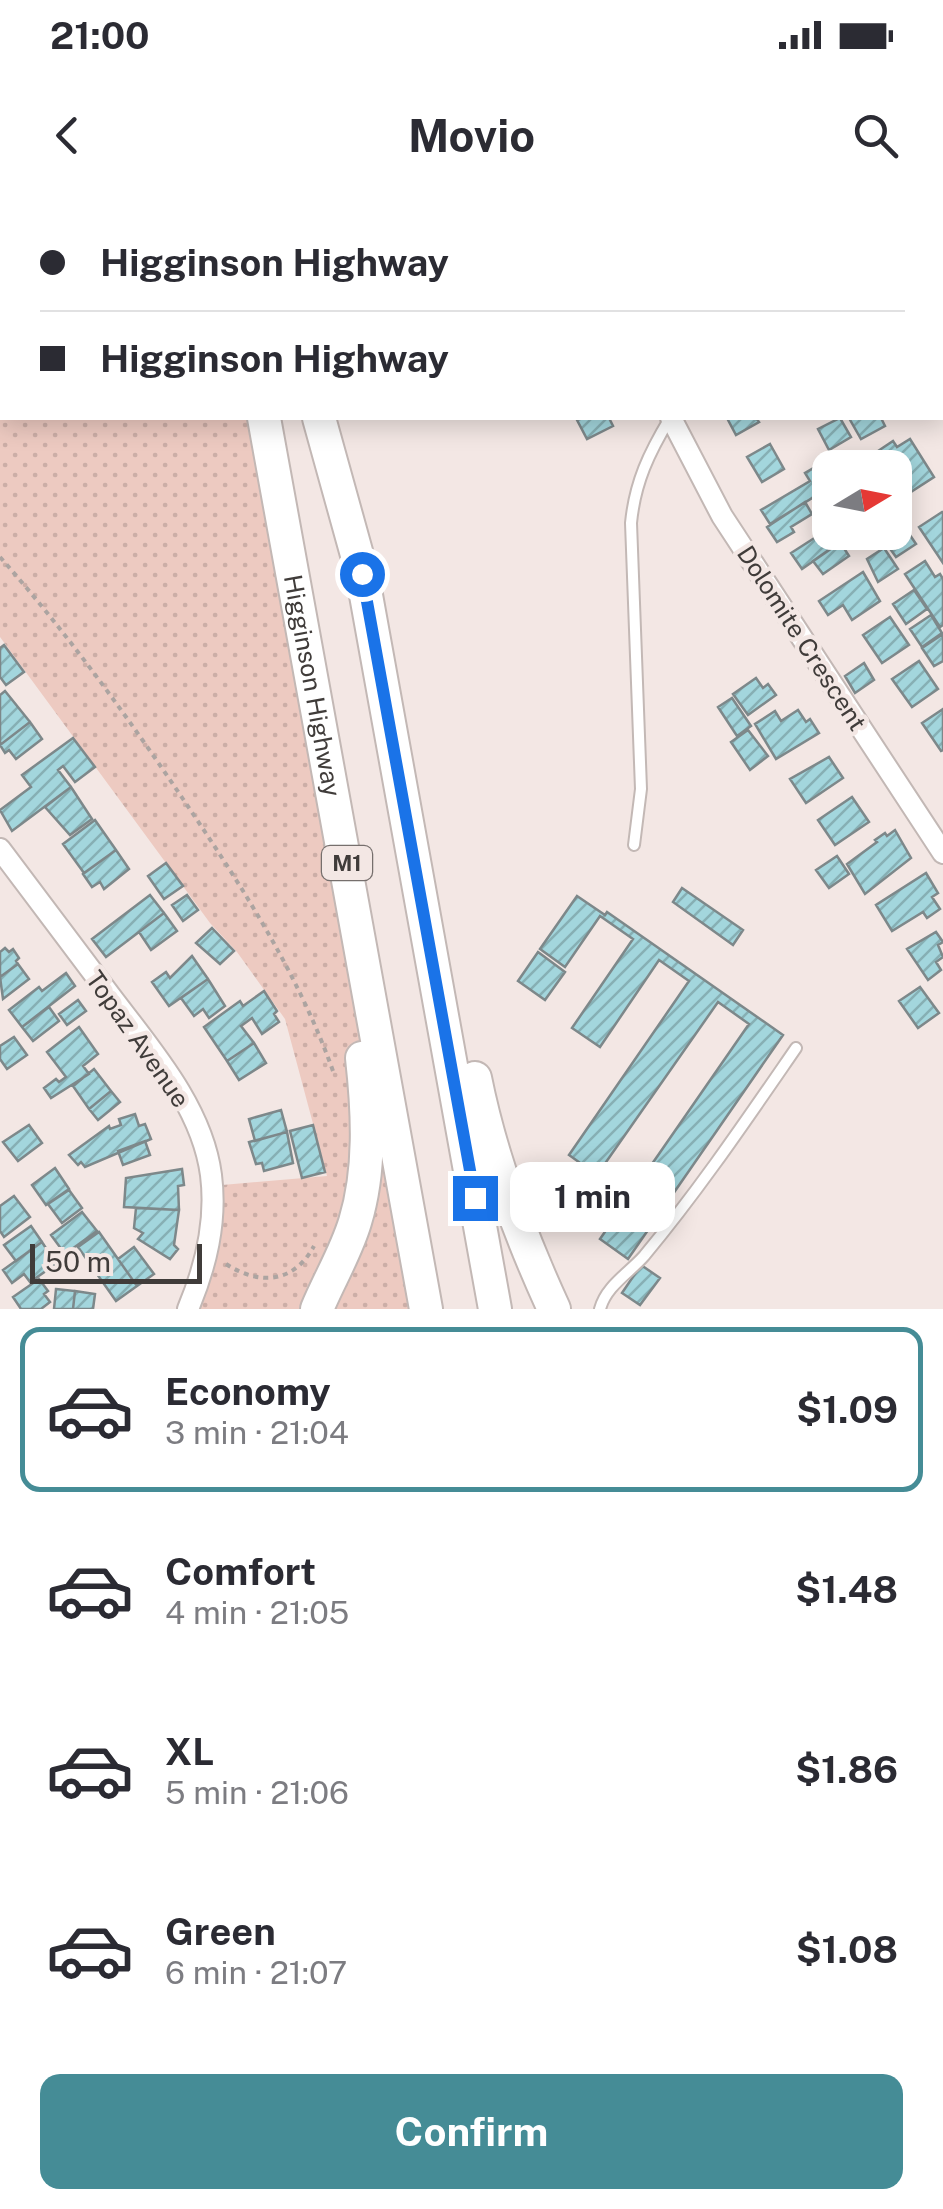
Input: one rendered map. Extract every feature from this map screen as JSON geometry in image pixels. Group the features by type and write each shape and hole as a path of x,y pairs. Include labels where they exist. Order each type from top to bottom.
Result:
{"highway":[{"name":"Higginson Highway","path":"264,420 426,1309"},
{"path":"320,420 362,574 495,1309"},
{"path":"417,866 451,972 482,1113 513,1212 554,1309"},
{"path":"317,1309 354,1226 366,1161 366,1092 356,1001 350,876"}],"street":[{"name":"Dolomite Crescent","path":"672,420 722,516 943,853"},
{"name":"Topaz Avenue","path":"0,849 167,1072 204,1143 211,1173 213,1215 208,1251 188,1309"}],"lane":[{"path":"634,845 640,789 631,523 634,492 645,461 670,420"},
{"path":"600,1309 607,1292 636,1266 694,1196 796,1048"}],"path":[{"path":"0,557 142,738 215,846 268,932 310,1012 338,1086"},
{"path":"208,1251 253,1278 268,1280 291,1274 306,1260 320,1233"}],"shaded area":[{"path":"0,420 263,420 425,1309 186,1309 211,1186 327,1176 285,1019 0,637"}],"building":[{"path":"577,420 610,420 613,426 587,439"},
{"path":"728,420 759,422 736,435"},
{"path":"841,420 851,437 829,450 818,429"},
{"path":"850,420 882,420 885,426 861,439"},
{"path":"910,439 934,477 912,491 912,450 880,450 893,441 897,447"},
{"path":"770,444 784,469 762,482 747,457"},
{"path":"812,469 812,498 770,524 761,510 810,481 805,473"},
{"path":"805,502 812,514 777,542 767,527"},
{"path":"943,513 943,563 919,527"},
{"path":"812,540 812,550 829,550 802,569 791,553"},
{"path":"829,550 845,550 849,556 823,574 813,561"},
{"path":"885,550 898,569 878,582 867,559"},
{"path":"925,561 935,577 940,574 943,579 940,627 905,574"},
{"path":"863,572 880,601 852,620 843,605 828,615 819,601"},
{"path":"914,590 927,609 906,624 893,604"},
{"path":"931,615 942,633 922,647 910,629"},
{"path":"890,617 909,645 882,663 863,635"},
{"path":"943,634 943,661 934,666 922,648"},
{"path":"4,645 24,672 6,685 0,677 0,648"},
{"path":"919,661 938,689 912,707 892,679"},
{"path":"864,663 874,680 855,693 845,676"},
{"path":"756,678 763,688 768,684 776,695 748,715 733,694"},
{"path":"5,691 30,722 0,745 0,695"},
{"path":"732,698 751,726 737,736 718,707"},
{"path":"943,709 943,750 941,751 922,723"},
{"path":"798,710 819,733 776,759 755,724 775,711 781,721"},
{"path":"30,722 42,739 16,759 9,750 5,753 0,745"},
{"path":"748,730 768,756 750,770 731,742"},
{"path":"73,738 95,767 75,782 63,766 58,770 71,787 12,831 0,810 31,787 22,775"},
{"path":"829,757 843,778 806,803 790,779"},
{"path":"71,787 92,819 70,835 45,807"},
{"path":"852,797 869,822 835,845 818,820"},
{"path":"95,820 116,850 84,873 63,844"},
{"path":"895,830 911,858 865,894 847,864 875,840"},
{"path":"116,850 129,869 104,889 100,882 92,887 83,874"},
{"path":"837,856 849,874 829,888 816,870"},
{"path":"166,863 183,886 164,899 148,876"},
{"path":"926,873 938,893 932,897 940,909 927,918 923,912 892,931 876,905"},
{"path":"682,888 743,930 733,945 673,902"},
{"path":"150,895 164,913 106,957 92,939"},
{"path":"187,895 198,910 183,921 172,905"},
{"path":"577,896 605,915 607,912 783,1035 628,1259 600,1239 749,1024 718,1002 597,1175 569,1155 689,981 659,960 600,1047 572,1028 633,939 600,916 565,967 540,949"},
{"path":"164,913 177,931 151,950 139,932"},
{"path":"212,928 234,951 220,964 196,943"},
{"path":"936,932 943,942 938,945 943,957 936,962 941,970 928,980 907,949"},
{"path":"5,948 9,952 13,949 18,964 0,977 0,952"},
{"path":"538,952 565,972 545,1000 518,981"},
{"path":"192,956 208,979 169,1006 152,982 166,972 170,978"},
{"path":"18,964 29,979 3,999 0,977"},
{"path":"66,973 75,986 22,1027 9,1010"},
{"path":"208,979 225,1006 209,1018 203,1009 194,1016 181,998"},
{"path":"920,987 939,1013 918,1028 899,1001"},
{"path":"264,991 279,1022 262,1034 252,1018 241,1026 254,1043 227,1061 204,1027 240,1001 243,1006"},
{"path":"78,1000 86,1011 67,1025 59,1014"},
{"path":"49,1007 59,1021 33,1041 22,1027"},
{"path":"79,1027 98,1054 83,1066 89,1074 51,1098 44,1088 66,1077 47,1052"},
{"path":"14,1037 27,1055 7,1069 0,1059 0,1046"},
{"path":"254,1043 266,1063 239,1080 227,1061"},
{"path":"94,1069 111,1091 89,1109 73,1086"},
{"path":"111,1091 120,1102 98,1120 89,1109"},
{"path":"281,1110 287,1132 255,1141 249,1119"},
{"path":"135,1114 139,1126 145,1124 151,1139 85,1167 69,1155 109,1126 110,1129 121,1125 119,1119"},
{"path":"29,1125 42,1143 18,1161 3,1142"},
{"path":"313,1125 325,1172 302,1178 290,1131"},
{"path":"287,1132 293,1163 264,1171 262,1163 256,1164 249,1142"},
{"path":"145,1141 150,1155 123,1165 118,1151"},
{"path":"55,1168 69,1189 46,1205 32,1185"},
{"path":"182,1169 184,1185 178,1186 179,1210 124,1207 126,1178"},
{"path":"69,1190 82,1208 62,1223 48,1204"},
{"path":"14,1196 30,1217 4,1237 0,1231 0,1206"},
{"path":"136,1208 179,1210 174,1245 178,1249 170,1259 138,1239 143,1233 134,1228"},
{"path":"82,1212 97,1231 65,1254 51,1235"},
{"path":"31,1226 42,1242 16,1261 4,1245"},
{"path":"99,1232 137,1286 116,1301 78,1247"},
{"path":"42,1242 56,1264 30,1282 24,1274 12,1283 3,1270"},
{"path":"134,1247 154,1274 137,1286 118,1259"},
{"path":"641,1265 660,1278 640,1305 622,1293"},
{"path":"39,1279 50,1302 41,1309 21,1309 13,1297"},
{"path":"56,1289 75,1291 73,1309 54,1309"},
{"path":"75,1291 95,1294 93,1309 73,1309"}],"route":[{"path":"362,574 475,1198"}]}
